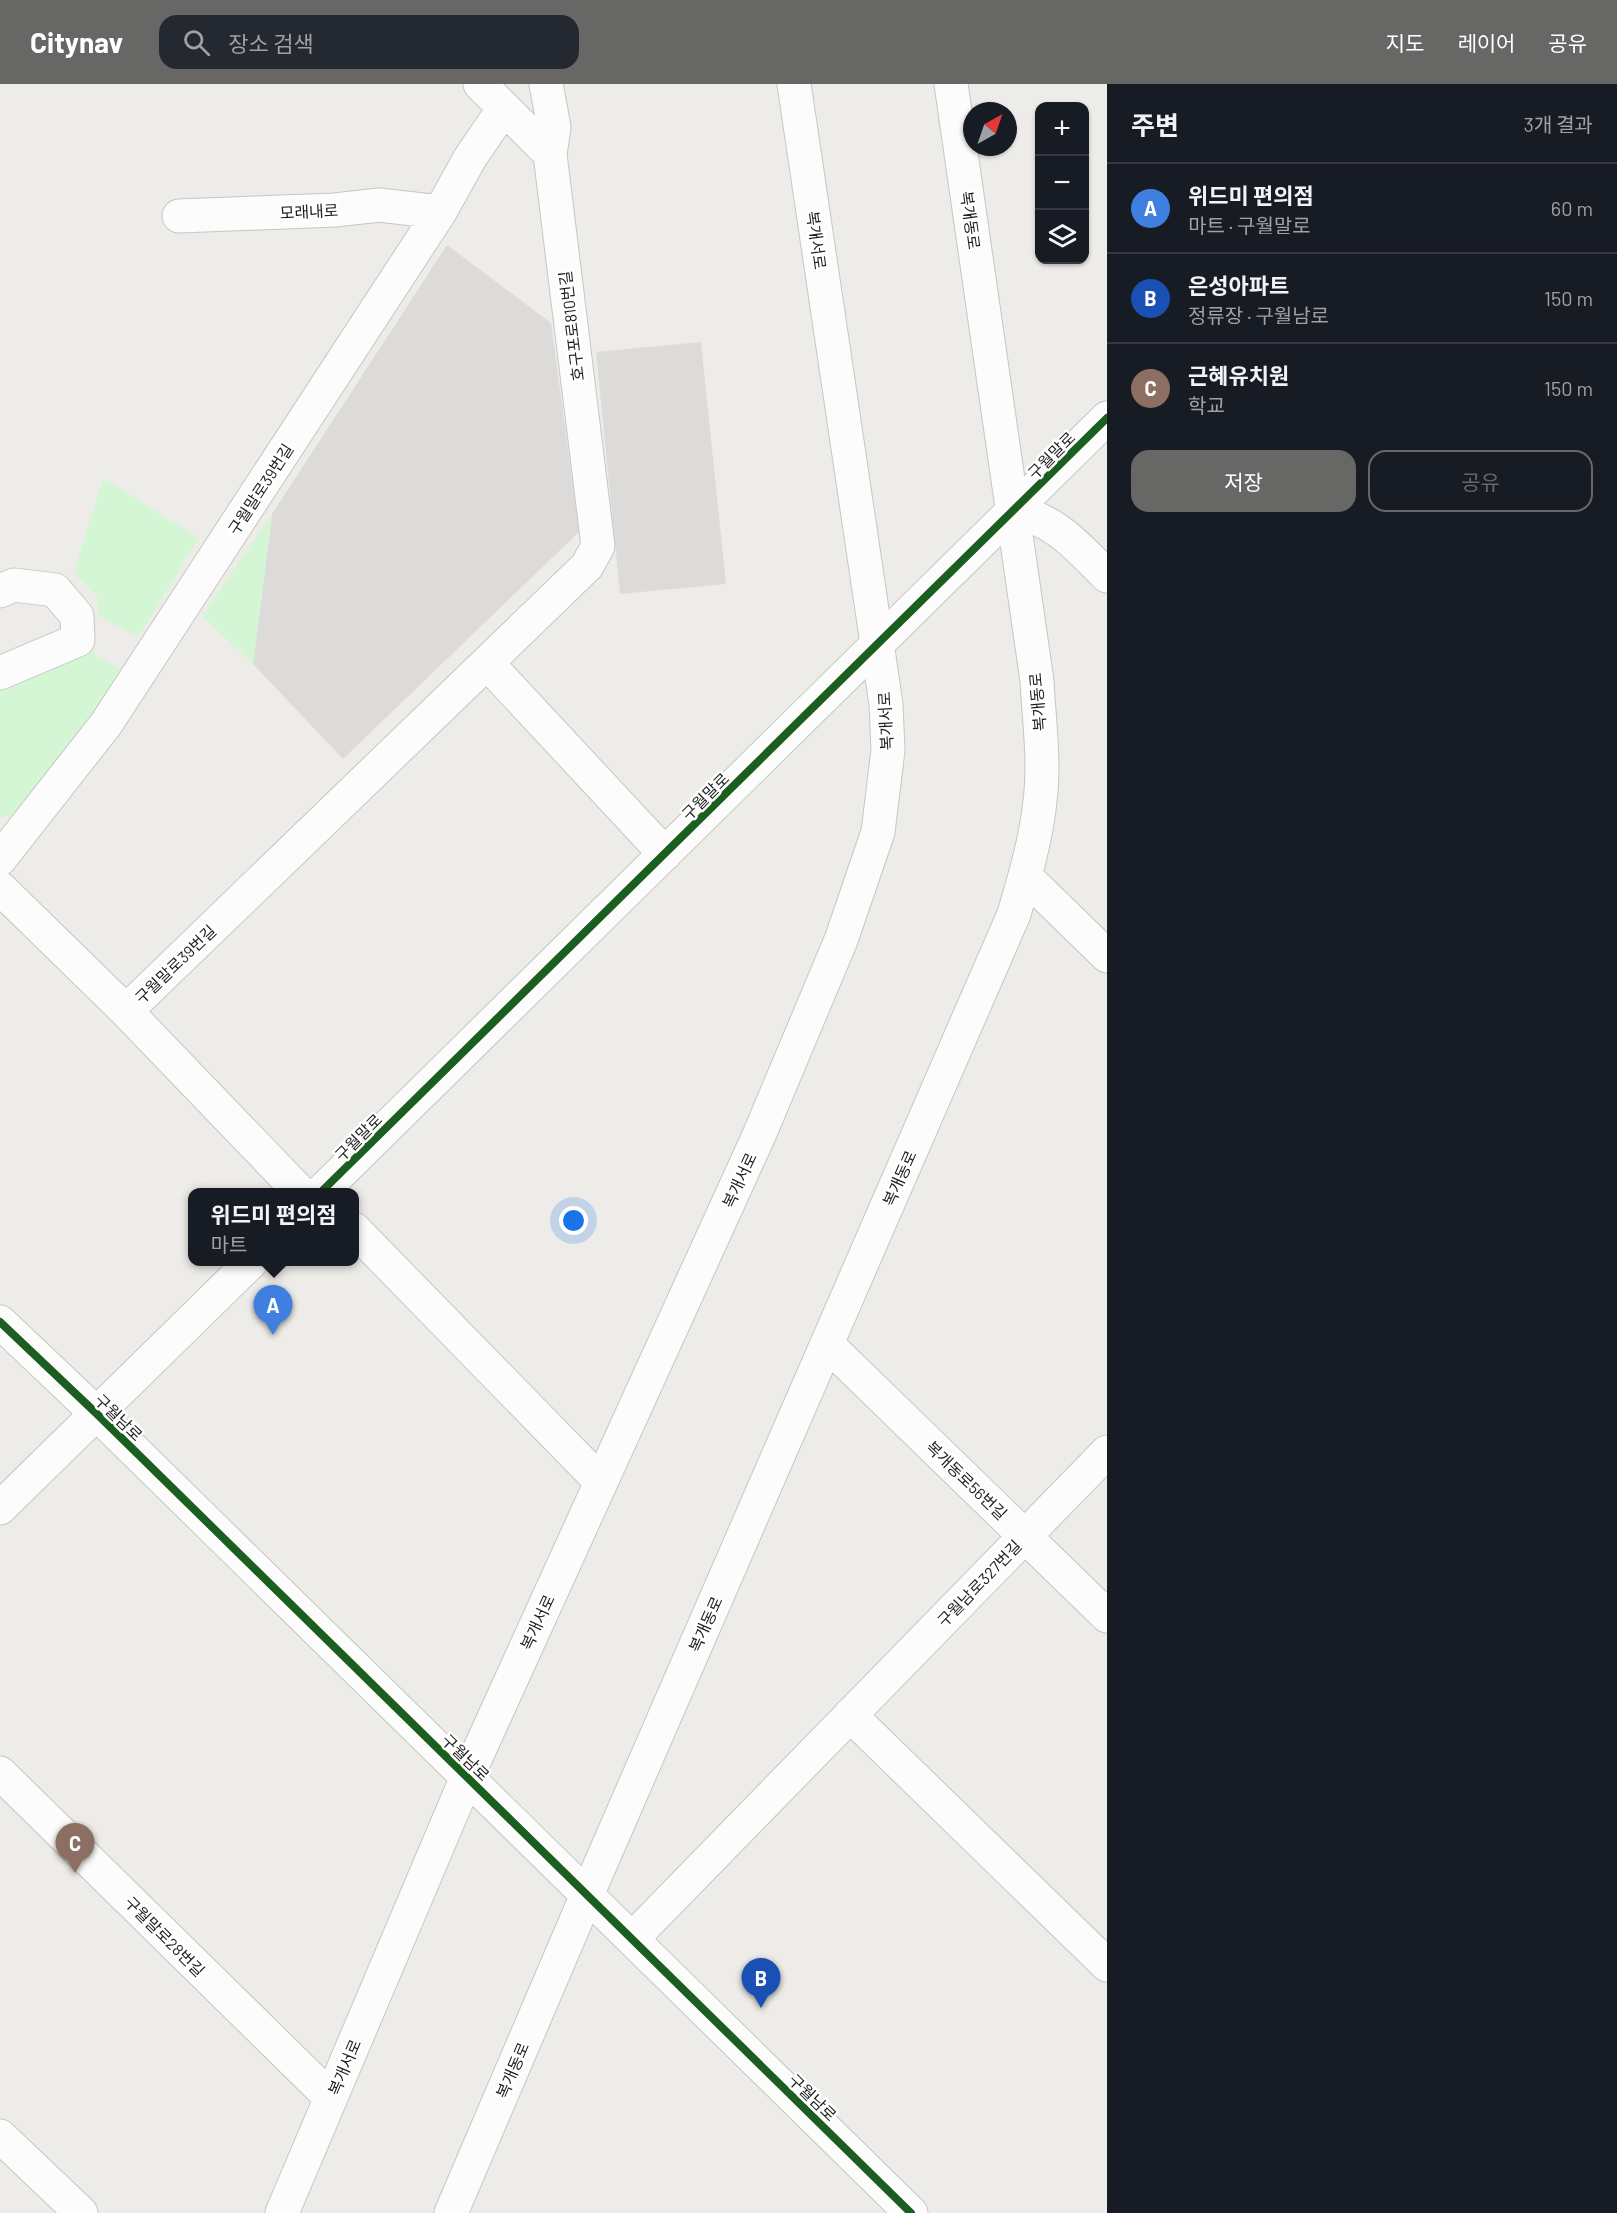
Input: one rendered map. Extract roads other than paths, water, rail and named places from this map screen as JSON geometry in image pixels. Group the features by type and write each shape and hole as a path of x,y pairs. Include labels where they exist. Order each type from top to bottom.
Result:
{"street":[{"path":"480,84 550,154"},
{"name":"호구포로810번길","path":"546,84 554,127 550,154 598,546 587,566"},
{"name":"복개서로","path":"282,2213 467,1777 760,1133 840,940 878,832 888,750 886,704 794,84"},
{"name":"복개동로","path":"451,2213 1014,914 1032,853 1041,799 1041,741 1036,681 951,84"},
{"name":"구월말로39번길","path":"0,859 106,724 440,212 470,158 504,108"},
{"name":"모래내로","path":"178,216 336,210 379,205 440,212"},
{"name":"구월말로","path":"325,1188 1107,418"},
{"path":"1013,511 1034,515 1052,526 1107,576"},
{"name":"구월말로39번길","path":"126,1011 587,566"},
{"path":"0,591 14,585 55,590 77,616 78,640 0,673"},
{"path":"487,663 665,854"},
{"path":"1025,876 1107,956"},
{"name":"구월말로39번길","path":"0,888 126,1011 296,1188"},
{"path":"359,1234 601,1482"},
{"path":"0,1508 247,1266"},
{"name":"구월남로","path":"0,1322 97,1414 911,2213"},
{"name":"복개동로56번길","path":"827,1344 1107,1616"},
{"name":"구월남로327번길","path":"632,1939 1107,1452"},
{"path":"850,1715 1107,1965"},
{"name":"구월말로28번길","path":"0,1773 331,2098"},
{"path":"0,2136 81,2213"}],"place":[{"name":"위드미 편의점","path":"273,1335"},
{"name":"근혜유치원","path":"75,1873"},
{"name":"은성아파트","path":"761,2008"}]}
